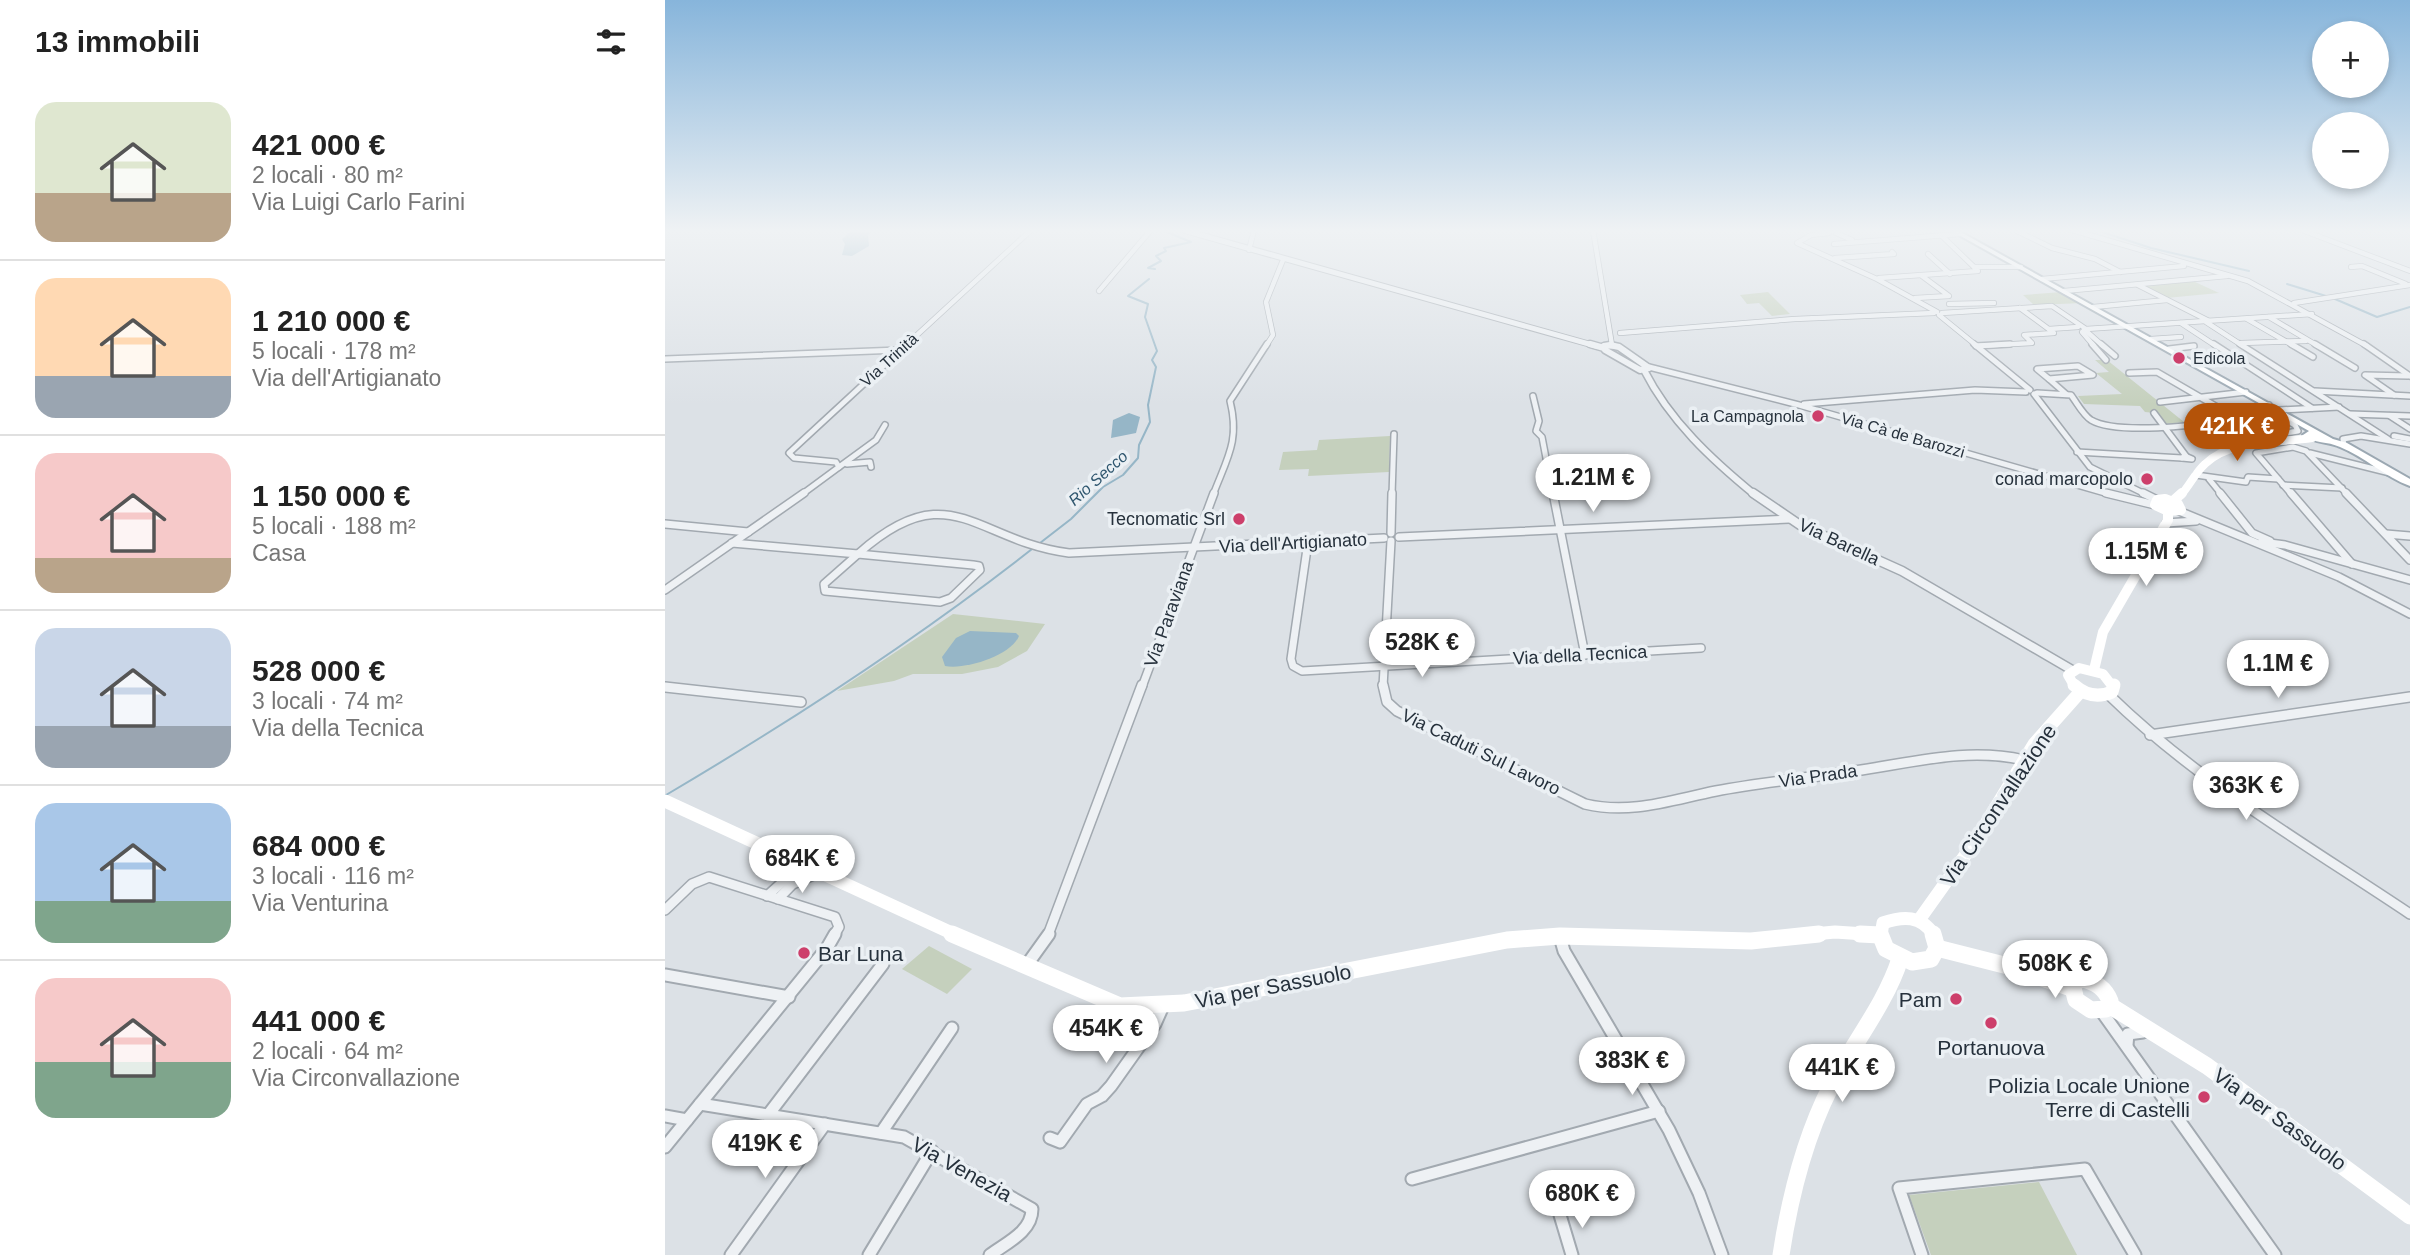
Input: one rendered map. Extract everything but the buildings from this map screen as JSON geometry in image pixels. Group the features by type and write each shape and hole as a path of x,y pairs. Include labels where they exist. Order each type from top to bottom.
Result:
{"main road":[{"path":"2058,289 2279,410 2313,435 2345,442 2410,483"},
{"path":"2094,670 2103,632 2173,508 2204,464 2231,450 2313,435"},
{"path":"2156,502 2173,508"},
{"path":"2071,670 2094,670 2107,676 2114,685 2109,695 2098,696 2081,691 2068,679 2071,670"},
{"name":"Via Circonvallazione","path":"1919,920 1976,840 2040,736 2081,691"},
{"name":"Via per Sassuolo","path":"665,801 1024,967 1110,1003 1163,1006 1507,940 1560,936 1751,941 1835,932 1880,935"},
{"path":"1895,916 1919,920 1935,935 1935,954 1925,962 1900,960 1884,946 1880,935 1883,923 1895,916"},
{"path":"1937,947 2021,970 2071,988 2080,1004 2091,1010 2106,1008 2106,992 2093,981 2078,980 2071,988"},
{"path":"1781,1255 1789,1196 1814,1117 1892,981 1900,960"},
{"name":"Via per Sassuolo","path":"2106,1008 2193,1056 2410,1216"}],"street":[{"name":"Via Trinità","path":"871,467 870,462 841,466 836,462 794,458 789,453 967,289"},
{"name":"Via Paraviana","path":"1024,967 1051,931 1234,439 1235,426 1230,401 1273,335 1266,302 1271,289"},
{"path":"1387,289 1604,348 1646,369"},
{"path":"1603,289 1612,345 1646,369"},
{"path":"1895,289 1938,313 2032,392 2093,470 2156,502"},
{"path":"1913,298 1949,296 1939,289"},
{"path":"2064,292 2100,289"},
{"path":"2144,289 2207,321 2388,439"},
{"path":"2263,289 2348,333 2410,376"},
{"path":"2293,303 2334,299 2379,289"},
{"path":"2092,307 2167,300"},
{"path":"1978,303 1987,310"},
{"path":"1949,304 1994,303"},
{"path":"1621,333 1795,319 2052,306 2115,356"},
{"path":"1976,346 2032,344 2024,335 2054,333 2019,308"},
{"path":"2049,329 2312,314"},
{"path":"2268,317 2355,368"},
{"path":"2246,318 2313,357"},
{"path":"2181,323 2312,408"},
{"path":"2081,328 2106,360"},
{"path":"2151,339 2181,337"},
{"path":"2240,343 2309,341"},
{"path":"1604,348 1612,345"},
{"path":"2169,349 2194,346"},
{"path":"665,359 899,350"},
{"path":"2048,380 2093,375 2080,366 2037,369 2048,380 2066,394"},
{"name":"Via Cà de Barozzi","path":"1646,369 1799,405 2119,497 2156,502"},
{"name":"Via Barella","path":"1646,369 1667,411 1693,440 1789,519 1901,571 2015,640 2071,670"},
{"path":"2129,373 2157,372 2267,436 2298,431 2295,425 2261,406 2269,405"},
{"path":"2394,395 2365,375 2410,376"},
{"path":"1799,405 1960,391 2032,392 2073,396 2090,420 2098,424 2163,426 2238,420"},
{"path":"2314,391 2410,396"},
{"path":"2160,402 2246,392"},
{"path":"1533,396 1539,421 1536,431 1542,437 1585,655"},
{"path":"2279,410 2339,407"},
{"path":"2154,413 2187,458"},
{"path":"2349,414 2410,416"},
{"path":"2389,415 2410,429"},
{"path":"665,590 876,440 885,425"},
{"path":"2376,431 2410,441"},
{"name":"Via Caduti Sul Lavoro","path":"1394,435 1384,692 1387,702 1397,711 1585,804 1611,811"},
{"path":"2345,442 2388,439 2410,441"},
{"path":"2352,564 2256,453 2294,447 2396,474"},
{"path":"2077,452 2187,458 2204,464"},
{"path":"2309,453 2410,560"},
{"path":"2196,475 2209,479 2246,482 2248,477 2278,478"},
{"path":"2209,479 2252,533 2274,543 2410,580"},
{"path":"2283,485 2343,488"},
{"path":"2119,497 2133,495 2126,486"},
{"path":"2173,508 2339,577 2410,614"},
{"name":"Via dell'Artigianato","path":"859,555 899,523 916,514 932,511 969,517 1059,552 1789,519"},
{"path":"2166,523 2184,520 2205,522"},
{"path":"665,524 749,532"},
{"path":"2386,534 2410,536"},
{"name":"Via della Tecnica","path":"1308,542 1291,659 1293,666 1308,672 1701,648"},
{"path":"2257,542 2274,543"},
{"path":"732,544 859,555 973,565 980,570 951,598 940,602 822,590 824,584 859,555"},
{"path":"665,687 801,702"},
{"path":"2109,695 2150,734 2242,802 2410,914"},
{"path":"2150,734 2366,701 2410,698"},
{"name":"Via Prada","path":"1611,811 1632,810 1736,787 1934,759 1994,754 2025,761"},
{"path":"788,882 805,867"},
{"path":"772,897 805,867"},
{"path":"665,910 701,879 712,878 835,918 838,922 833,940 665,1147"},
{"path":"1560,936 1565,953 1658,1111 1689,1172 1722,1255"},
{"path":"768,1115 883,964"},
{"path":"665,975 789,997"},
{"path":"1050,1138 1060,1142 1087,1104 1102,1096 1155,1024 1163,1006"},
{"path":"2106,1008 2127,1045 2275,1255"},
{"path":"881,1133 952,1028"},
{"path":"2127,1045 2128,1034 2139,1031 2178,1053 2193,1056"},
{"name":"Via Venezia","path":"700,1104 904,1137 932,1151 1032,1209 1033,1217 1026,1227 990,1255"},
{"path":"1412,1179 1658,1111"},
{"path":"665,1116 687,1120"},
{"path":"731,1255 825,1124"},
{"path":"869,1255 932,1151"},
{"path":"1922,1255 1899,1188 2085,1169 2135,1255"},
{"path":"1560,1215 1572,1255"}],"green space":[{"path":"2147,289 2209,289 2219,293 2166,298"},
{"path":"1768,292 1790,314 1772,316 1759,303 1747,304 1740,295"},
{"path":"2062,292 2083,303 2034,305 2023,295"},
{"path":"2095,360 2107,360 2184,422 2164,424 2155,413 2145,412 2140,406 2084,404 2078,396 2122,394 2096,373 2109,372"},
{"path":"1390,436 1389,472 1308,476 1309,469 1279,470 1283,452 1317,450 1319,440"},
{"path":"953,614 1045,624 1027,651 998,667 962,674 913,674 894,681 837,691"},
{"path":"929,946 972,969 947,994 902,969"},
{"path":"2039,1182 2077,1255 1931,1255 1909,1195"}],"water":[{"path":"1129,413 1140,417 1136,433 1111,438 1113,420"},
{"path":"970,631 1016,633 1019,636 1007,650 986,660 964,666 945,666 942,657 956,638"}],"waterway":[{"name":"Rio Secco","path":"1040,543 1071,519 1103,487 1123,475 1138,458 1139,445 1150,422 1148,405 1156,367 1152,360 1157,351 1145,317 1148,304 1128,296 1137,289"},
{"path":"2302,289 2326,296"},
{"path":"2335,299 2377,317 2410,307"},
{"name":"Rio Secco","path":"666,795 853,678 1032,549"}],"place":[{"name":"Edicola","path":"2179,358"},
{"name":"La Campagnola","path":"1818,416"},
{"name":"conad marcopolo","path":"2147,479"},
{"name":"Tecnomatic Srl","path":"1239,519"},
{"name":"Bar Luna","path":"804,953"},
{"name":"Pam","path":"1956,999"},
{"name":"Portanuova","path":"1991,1023"},
{"name":"Polizia Locale Unione Terre di Castelli","path":"2204,1097"}]}
